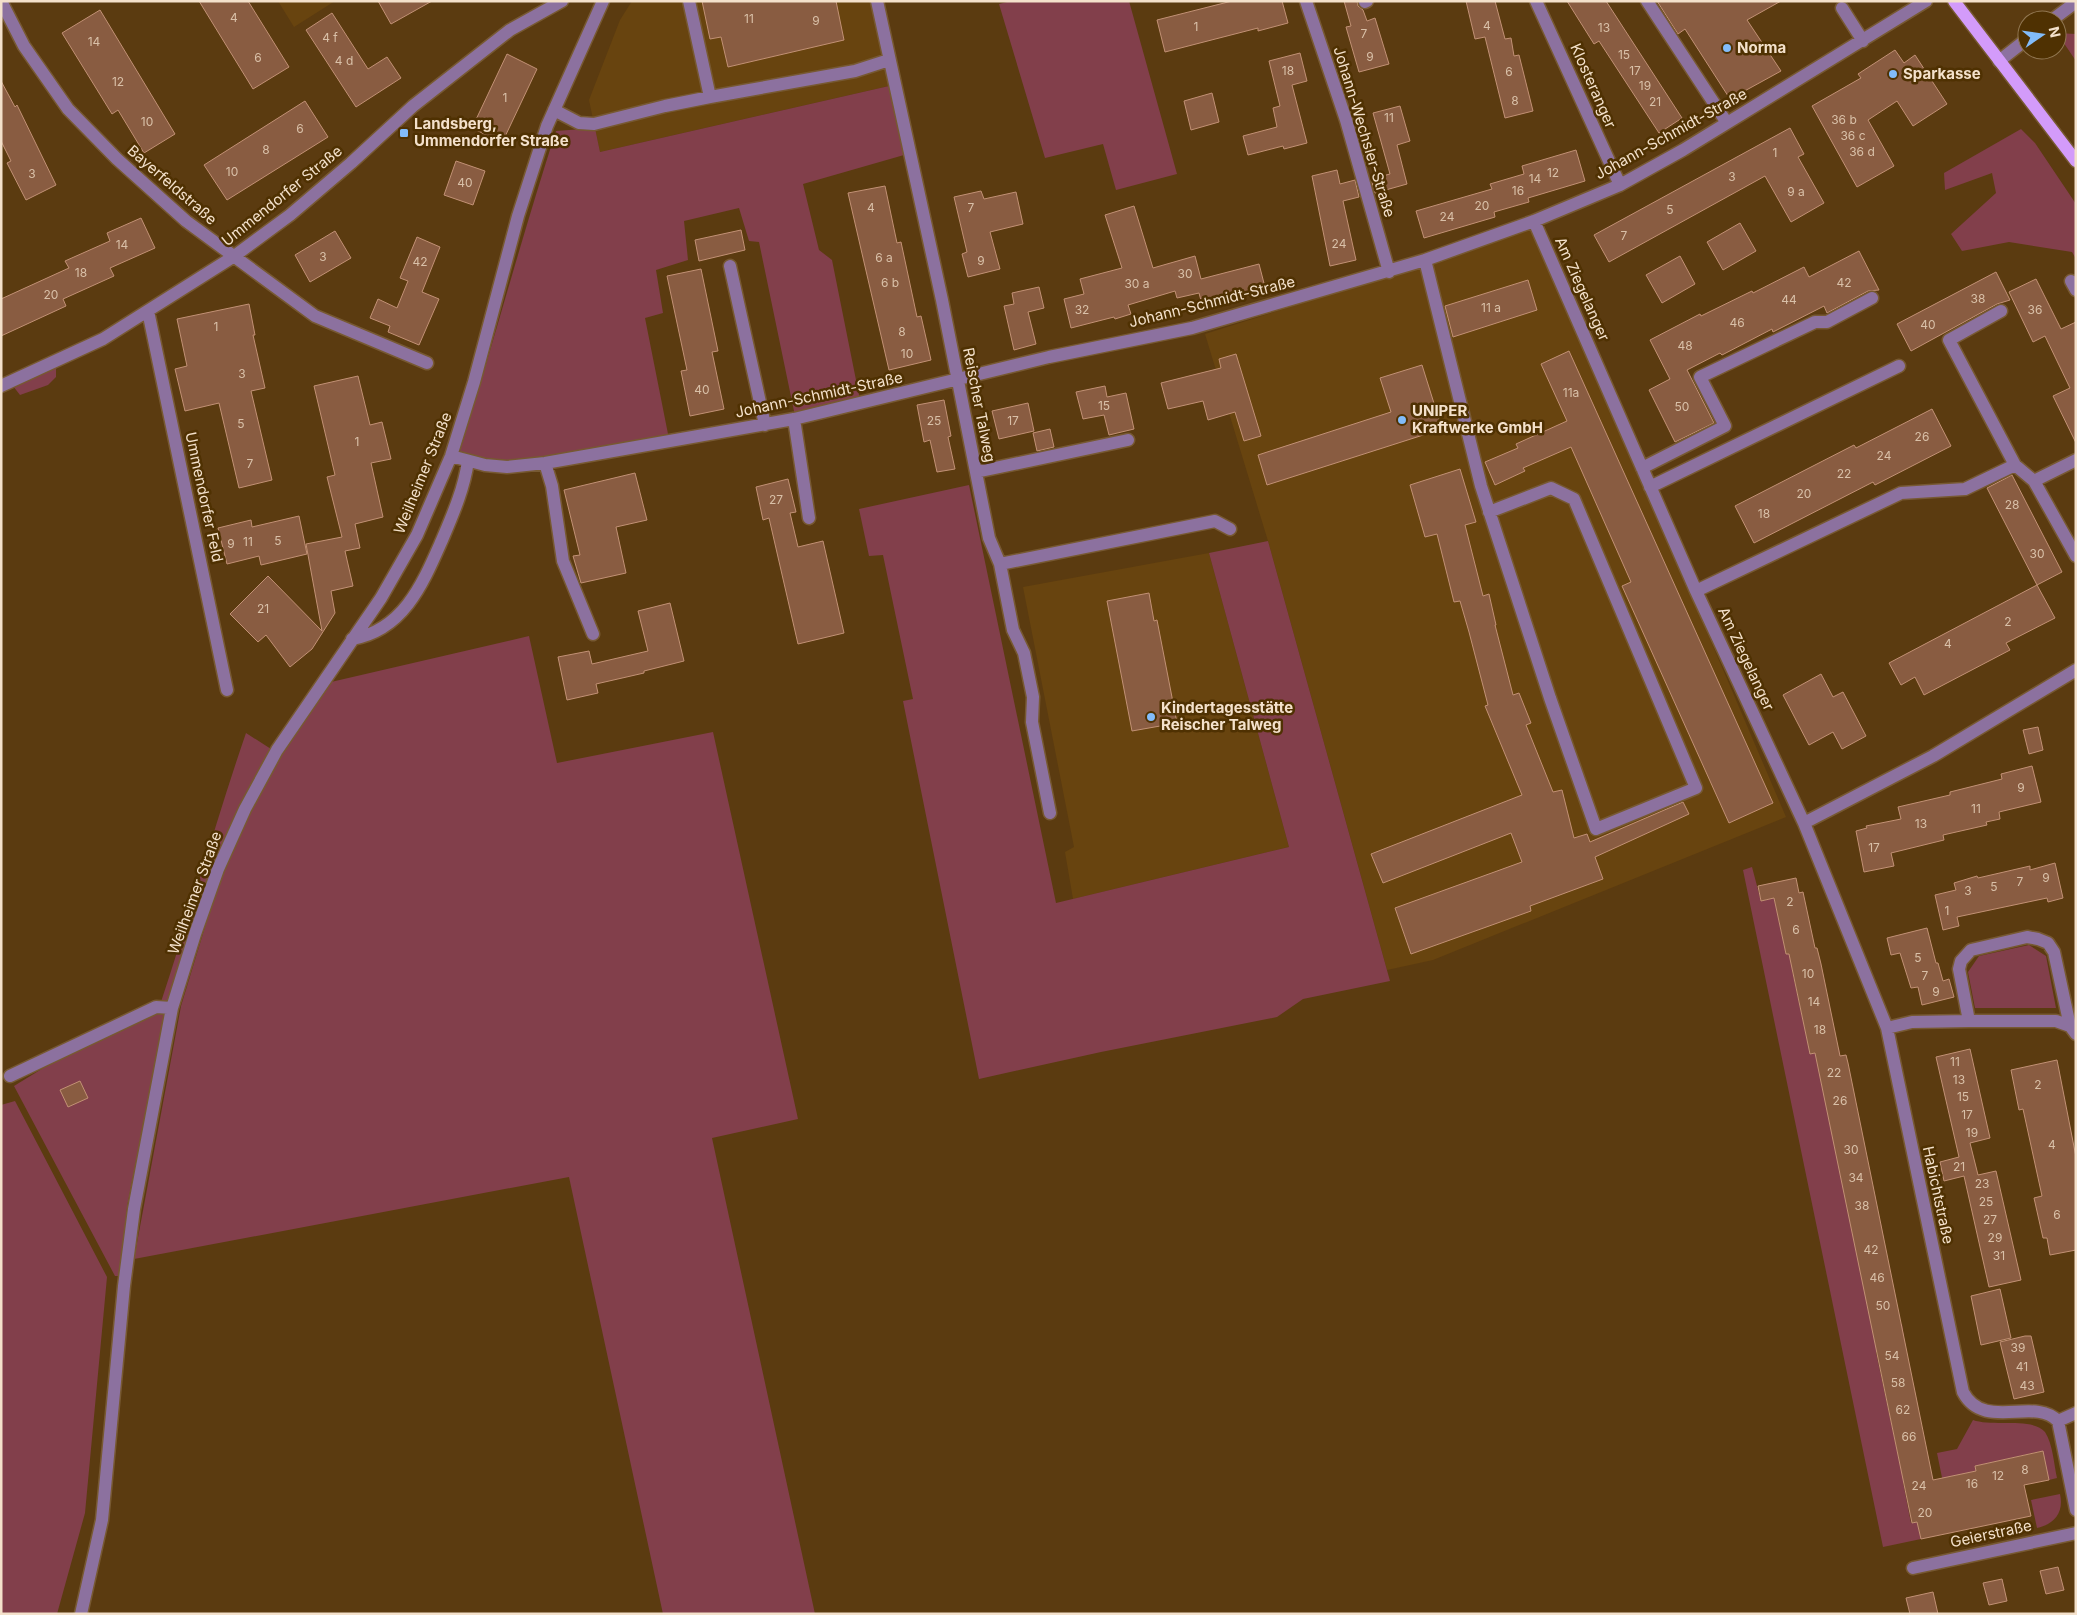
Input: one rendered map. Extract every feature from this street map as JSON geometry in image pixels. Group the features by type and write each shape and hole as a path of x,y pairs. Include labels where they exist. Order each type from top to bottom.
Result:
{"main road":[{"path":"1954,1 2076,161"}],"street":[{"name":"Bayerfeldstraße","path":"1,1 24,46 68,108 118,159 186,221 315,316 427,363"},
{"name":"Ummendorfer Straße","path":"1,386 104,339 233,257 290,215 351,163 413,106 502,36 562,1"},
{"name":"Weilheimer Straße","path":"80,1614 102,1520 124,1286 134,1209 172,1008 218,868 245,809 277,750 380,598 417,535 451,456 474,382 518,216 547,126 603,1"},
{"path":"689,1 710,97"},
{"name":"Reischer Talweg","path":"877,1 958,380 989,538 1000,564 1013,630 1024,654 1033,697 1032,722 1050,813"},
{"name":"Johann-Wechsler-Straße","path":"1306,1 1346,120 1389,272"},
{"name":"Klosteranger","path":"1536,1 1620,185"},
{"path":"1647,1 1727,123"},
{"name":"Johann-Schmidt-Straße","path":"451,456 485,465 507,467 545,463 794,420 1049,357 1192,328 1389,272 1534,222 1620,185 1727,123 1926,1"},
{"path":"2065,10 2076,2"},
{"path":"1842,8 1863,41"},
{"path":"1999,60 2017,46"},
{"path":"554,110 579,123 594,124 665,106 855,71 890,60"},
{"name":"Am Ziegelanger","path":"1534,222 1696,592 1804,823"},
{"path":"1426,260 1480,486 1550,698 1596,829 1696,788 1574,498 1551,488 1489,512"},
{"path":"730,266 765,425"},
{"path":"1642,468 1725,426 1700,377 1815,322 1827,322 1872,298"},
{"name":"Ummendorfer Feld","path":"148,311 227,690"},
{"path":"2001,311 1949,340 2015,465 2034,481 2076,556"},
{"path":"1650,487 1899,366"},
{"path":"794,420 809,518"},
{"path":"976,472 1128,440"},
{"path":"2034,481 2076,460"},
{"path":"352,640 367,636 387,626 406,607 424,580 466,482 468,461"},
{"path":"545,463 552,486 563,561 593,634"},
{"path":"1696,592 1901,493 1965,489 2015,465"},
{"path":"1000,564 1215,521 1230,529"},
{"path":"1804,823 1933,756 2076,670"},
{"name":"Habichtstraße","path":"1804,823 1887,1028 1963,1392 1970,1403 1979,1409 1991,1412 2046,1414 2058,1420"},
{"path":"1969,1021 1959,969 1965,955 1975,948 2027,937 2038,939 2051,947 2073,1030"},
{"path":"10,1076 156,1007 172,1008"},
{"path":"1887,1028 1912,1022 2056,1021 2073,1030"},
{"path":"2076,1413 2058,1420 2076,1510"},
{"name":"Geierstraße","path":"1913,1568 2076,1533"}],"shaded area":[{"path":"278,1 335,1 294,27"},
{"path":"632,1 871,1 889,86 600,152 589,100 620,20"},
{"path":"1011,1 1129,1 1177,174 1116,190 1103,144 1045,158 999,4"},
{"path":"2067,34 2076,34 2076,61 2067,48"},
{"path":"889,86 904,155 803,184 819,250 832,260 860,400 795,416 759,242 749,241 739,208 684,221 688,260 656,270 663,313 645,318 668,434 522,468 458,457 556,131 595,128 600,152"},
{"path":"2021,129 2035,143 2076,204 2076,259 2072,252 2009,242 1962,251 1951,234 1996,193 1992,173 1945,190 1944,173"},
{"name":"UNIPER Kraftwerke GmbH","path":"1533,225 1786,817 1433,960 1387,970 1268,541 1205,334 1390,275"},
{"path":"56,366 56,377 48,385 20,395 13,386"},
{"path":"969,485 1056,903 1289,847 1209,553 1268,541 1390,981 1303,999 1277,1017 1101,1052 979,1079 903,701 913,699 883,555 869,556 859,509"},
{"name":"Kindertagesstätte Reischer Talweg","path":"1209,553 1289,847 1073,899 1065,852 1074,847 1023,587"},
{"path":"529,636 557,763 713,732 798,1119 712,1138 815,1614 663,1614 569,1177 134,1259 181,1006 222,871 251,808 285,749 331,682"},
{"path":"246,733 271,749 239,806 213,867 170,1004 160,1005 224,801"},
{"path":"1752,867 1761,901 1774,898 1786,954 1802,951 1792,970 1810,1053 1839,1048 1840,1056 1822,1060 1852,1230 1881,1224 1884,1240 1856,1246 1873,1330 1902,1324 1905,1346 1876,1352 1899,1460 1928,1455 1907,1481 1903,1482 1911,1523 1917,1522 1921,1539 1883,1547 1743,870"},
{"path":"2029,945 2046,956 2056,1008 1975,1008 1968,972 1979,956"},
{"path":"156,1007 166,1009 127,1207 121,1276 115,1276 14,1086 58,1059"},
{"path":"15,1101 107,1277 85,1513 57,1614 1,1614 1,1105"},
{"path":"1973,1420 1991,1423 2022,1423 2039,1427 2045,1432 2050,1442 2057,1478 2049,1480 2042,1451 1975,1466 1976,1471 1949,1477 1948,1507 1937,1453 1957,1449"},
{"path":"2060,1494 2061,1506 2057,1516 2049,1524 2037,1528 2031,1500"}],"building":[{"path":"199,1 248,1 289,67 253,89"},
{"path":"378,1 432,1 391,24"},
{"path":"702,1 836,1 844,40 728,67 721,37 710,39"},
{"path":"1232,1 1282,1 1288,23 1258,31 1258,28 1165,52 1157,20"},
{"path":"1344,1 1357,1 1367,21 1375,18 1389,64 1359,72 1346,27 1351,26"},
{"path":"1466,1 1495,1 1505,39 1511,38 1514,56 1519,55 1533,111 1505,118 1485,37 1475,39"},
{"path":"1567,1 1606,1 1682,118 1659,133 1599,41 1594,44"},
{"path":"1657,1 1781,1 1747,20 1781,71 1730,99 1685,29 1678,34"},
{"path":"100,10 175,134 144,153 118,110 112,114 62,33"},
{"path":"332,13 368,69 387,57 401,78 356,107 306,30"},
{"path":"1895,50 1904,63 1915,55 1947,104 1913,126 1897,101 1868,120 1894,166 1857,187 1812,106 1861,78 1858,74"},
{"path":"1300,53 1307,81 1292,85 1307,143 1284,149 1283,146 1248,155 1243,136 1277,127 1273,108 1280,106 1269,61"},
{"path":"507,54 537,69 502,143 472,128"},
{"path":"1,81 15,107 17,105 56,185 26,200 7,163 11,161 1,141"},
{"path":"1212,93 1219,122 1191,130 1184,101"},
{"path":"305,101 328,137 227,200 204,165"},
{"path":"1400,106 1410,141 1397,145 1407,184 1375,193 1371,179 1390,174 1373,113"},
{"path":"1790,128 1804,154 1798,157 1824,203 1791,222 1765,176 1609,262 1594,235"},
{"path":"1576,150 1585,181 1528,198 1529,202 1494,212 1495,217 1424,238 1416,211 1492,189 1490,184 1524,174 1522,166"},
{"path":"456,161 485,171 473,205 444,195"},
{"path":"1337,170 1340,184 1355,180 1359,197 1343,201 1356,260 1330,266 1312,176"},
{"path":"885,186 897,243 901,242 917,317 921,316 931,360 889,370 848,193"},
{"path":"981,191 984,199 1016,192 1023,224 990,232 1000,269 968,277 962,254 967,252 954,197"},
{"path":"1134,206 1153,268 1195,256 1201,279 1259,264 1266,291 1203,308 1199,293 1177,298 1175,291 1128,305 1131,314 1071,328 1064,299 1084,294 1080,279 1122,268 1105,215"},
{"path":"141,218 155,248 110,268 114,276 63,299 66,306 1,336 1,299 69,268 65,261 110,241 107,233"},
{"path":"1740,223 1756,251 1723,270 1707,242"},
{"path":"741,230 745,250 699,261 695,240"},
{"path":"335,231 351,258 310,282 295,255"},
{"path":"417,237 440,247 422,292 439,299 419,345 388,332 390,326 370,318 378,299 397,308 408,281 400,278"},
{"path":"1859,251 1879,290 1868,291 1827,313 1824,306 1773,332 1772,329 1722,355 1720,353 1687,370 1714,423 1675,442 1649,390 1670,379 1650,340 1700,314 1701,316 1752,291 1753,293 1804,267 1809,277"},
{"path":"1680,256 1695,284 1662,303 1646,275"},
{"path":"701,269 718,351 712,352 724,409 690,416 681,371 687,370 667,276"},
{"path":"1996,272 2010,300 1997,304 1911,351 1897,324"},
{"path":"2036,279 2061,329 2076,322 2076,443 2053,396 2070,388 2045,336 2033,342 2009,292"},
{"path":"1528,280 1537,310 1453,337 1445,306"},
{"path":"1039,287 1044,308 1028,312 1036,344 1014,350 1004,306 1014,304 1012,293"},
{"path":"249,304 255,335 253,335 265,388 251,391 272,480 239,488 219,403 185,411 175,369 187,366 177,319"},
{"path":"1569,351 1773,803 1729,823 1622,586 1631,582 1571,447 1523,468 1525,471 1495,485 1485,462 1518,448 1516,444 1567,421 1541,364"},
{"path":"1236,354 1261,436 1244,441 1235,412 1208,420 1203,401 1168,409 1161,383 1221,368 1219,359"},
{"name":"UNIPER Kraftwerke GmbH","path":"1422,365 1442,429 1267,485 1258,455 1391,412 1380,378"},
{"path":"358,376 370,425 382,422 391,459 371,463 383,517 355,524 360,548 345,551 353,586 331,591 335,613 312,649 290,667 266,635 258,642 230,614 268,576 322,631 306,544 342,537 327,477 335,475 314,386"},
{"path":"1105,386 1107,397 1126,393 1134,429 1109,435 1104,415 1083,419 1076,392"},
{"path":"944,400 951,436 948,437 955,469 937,472 930,440 924,442 917,405"},
{"path":"1028,403 1034,431 999,439 992,411"},
{"path":"1932,409 1951,446 1875,485 1873,482 1754,543 1735,506 1854,445 1856,448"},
{"path":"1050,429 1054,447 1037,451 1033,433"},
{"path":"1460,469 1476,522 1465,525 1483,596 1489,594 1513,695 1519,693 1531,723 1526,725 1553,792 1562,790 1574,838 1587,834 1590,842 1683,802 1689,814 1595,857 1603,879 1530,906 1531,911 1411,954 1395,908 1522,862 1511,833 1383,883 1371,854 1522,795 1485,706 1488,705 1469,632 1460,601 1454,602 1437,534 1425,537 1410,485"},
{"path":"635,473 647,520 616,527 626,573 581,583 573,556 580,555 564,490"},
{"path":"2012,475 2062,572 2037,585 1987,488"},
{"path":"788,479 796,512 790,513 798,547 823,541 844,633 798,644 769,518 763,520 756,487"},
{"path":"299,516 307,554 261,565 259,556 227,564 218,528 251,520 252,527"},
{"path":"2037,585 2055,618 2006,643 2010,650 1924,695 1915,677 1901,685 1889,663"},
{"path":"1149,593 1154,621 1157,620 1177,723 1132,731 1107,601"},
{"path":"670,603 684,661 596,684 598,693 567,700 558,657 589,651 592,664 648,651 638,611"},
{"path":"1821,674 1833,697 1843,692 1866,736 1842,749 1833,732 1809,745 1783,695"},
{"path":"2038,727 2043,750 2029,754 2023,730"},
{"path":"2032,766 2041,802 1999,812 2000,819 1986,822 1987,825 1943,835 1944,840 1891,853 1894,866 1864,872 1856,831 1867,828 1866,826 1901,819 1898,807 1950,795 1950,792 2002,779 2001,774"},
{"path":"2055,863 2063,898 2048,902 2047,898 1957,917 1959,926 1943,930 1935,895 1956,890 1954,883 1977,876 1978,878 2030,866 2030,870"},
{"path":"1796,878 1799,893 1803,892 1815,948 1817,948 1821,964 1840,1056 1846,1055 1848,1063 1933,1480 1976,1471 1975,1466 2043,1451 2049,1480 2024,1485 2031,1516 1921,1539 1917,1522 1912,1523 1815,1053 1810,1054 1789,954 1786,954 1774,898 1761,901 1758,886"},
{"path":"1927,928 1943,981 1949,979 1954,997 1922,1005 1918,987 1911,988 1900,953 1891,955 1887,938"},
{"path":"1970,1049 1990,1138 1970,1143 1978,1175 1996,1171 2021,1280 1989,1287 1964,1176 1944,1181 1940,1162 1959,1157 1936,1057"},
{"path":"2057,1060 2076,1157 2076,1250 2050,1255 2047,1238 2043,1238 2034,1198 2042,1196 2023,1109 2019,1110 2011,1070"},
{"path":"80,1081 88,1098 68,1107 60,1090"},
{"path":"2000,1289 2011,1338 1981,1345 1971,1296"},
{"path":"2031,1336 2044,1392 2014,1399 2000,1342"},
{"path":"2058,1567 2064,1590 2046,1594 2040,1571"},
{"path":"2002,1579 2007,1601 1989,1605 1983,1583"},
{"path":"1933,1592 1938,1614 1910,1614 1906,1598"}],"place":[{"name":"Norma","path":"1727,48"},
{"name":"Sparkasse","path":"1893,74"},
{"name":"Landsberg, Ummendorfer Straße","path":"404,133"},
{"name":"UNIPER Kraftwerke GmbH","path":"1402,420"},
{"name":"Kindertagesstätte Reischer Talweg","path":"1151,717"}]}
